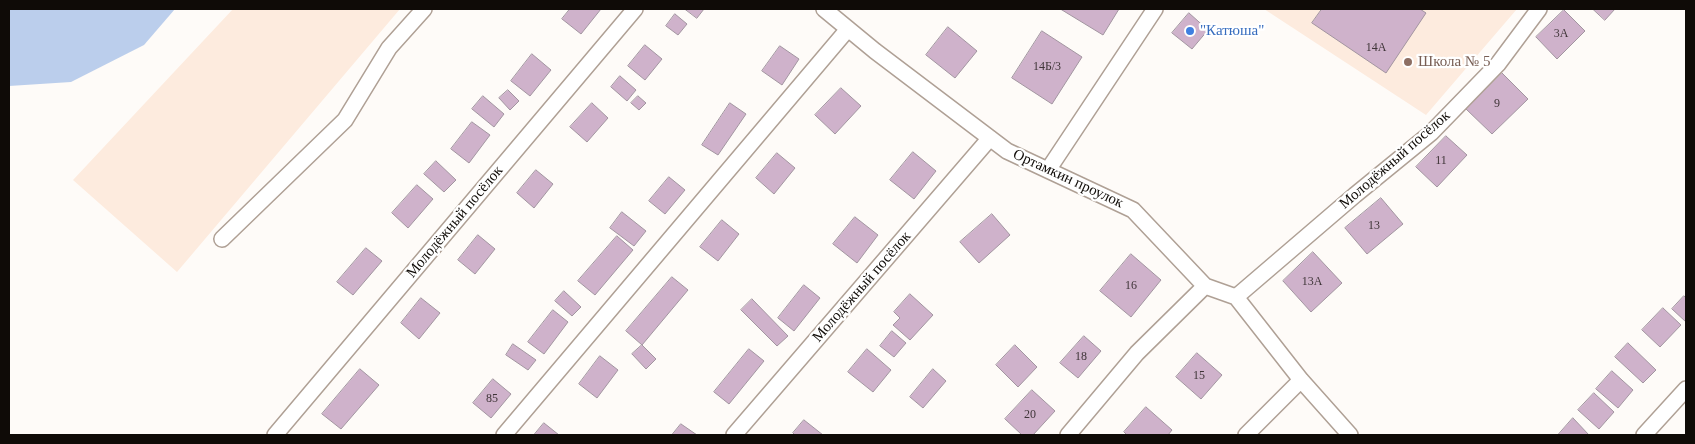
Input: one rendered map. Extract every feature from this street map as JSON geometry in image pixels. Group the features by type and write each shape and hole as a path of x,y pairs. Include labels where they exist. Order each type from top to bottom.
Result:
{"street":[{"path":"222,239 345,120 389,48 424,9"},
{"name":"Молодёжный посёлок","path":"275,435 635,9"},
{"name":"Ортамкин проулок","path":"824,9 1007,151 1133,210 1205,286 1236,297"},
{"path":"1048,170 1155,9"},
{"name":"Молодёжный посёлок","path":"1236,297 1431,133 1498,64 1539,9"},
{"path":"504,435 848,29"},
{"name":"Молодёжный посёлок","path":"734,435 990,138"},
{"path":"1068,435 1137,353 1205,286"},
{"path":"1236,297 1301,380 1350,435"},
{"path":"1246,435 1301,380"},
{"path":"1644,435 1686,389"}],"shaded area":[{"path":"233,9 400,9 177,272 73,180"},
{"name":"Школа № 5","path":"1264,9 1517,9 1426,115"}],"water":[{"path":"9,9 175,9 144,45 71,82 9,86"}],"building":[{"path":"570,9 601,9 581,34 562,19"},
{"path":"685,9 704,9 697,18"},
{"path":"1063,9 1119,9 1103,35"},
{"path":"1322,9 1420,9 1426,13 1386,73 1312,23"},
{"path":"1593,9 1615,9 1605,20"},
{"path":"1564,10 1585,31 1557,59 1536,37"},
{"name":"\"Катюша\"","path":"1189,13 1208,30 1192,49 1172,33"},
{"path":"675,14 687,24 678,35 666,26"},
{"path":"948,27 977,51 955,78 926,55"},
{"path":"1042,31 1082,57 1052,104 1012,78"},
{"path":"645,45 662,59 645,80 628,66"},
{"path":"780,46 799,59 782,85 762,71"},
{"path":"532,54 551,70 530,96 511,81"},
{"path":"1502,73 1528,99 1492,134 1466,109"},
{"path":"620,76 636,90 627,101 611,87"},
{"path":"841,88 861,106 835,134 815,115"},
{"path":"508,90 519,101 510,110 499,98"},
{"path":"483,96 504,114 494,127 472,109"},
{"path":"638,96 646,103 639,110 631,103"},
{"path":"592,103 608,118 587,142 570,127"},
{"path":"730,103 746,114 718,155 702,145"},
{"path":"472,122 490,135 469,163 451,149"},
{"path":"1446,136 1467,155 1437,187 1416,167"},
{"path":"913,152 936,171 914,199 890,180"},
{"path":"777,153 795,168 774,194 756,178"},
{"path":"436,161 456,180 444,192 424,174"},
{"path":"536,170 553,184 534,208 517,193"},
{"path":"669,177 685,190 665,214 649,201"},
{"path":"417,185 433,199 408,228 392,213"},
{"path":"1381,198 1403,224 1367,254 1345,228"},
{"path":"622,212 646,231 634,246 610,228"},
{"path":"992,214 1010,235 979,263 960,242"},
{"path":"855,217 878,235 857,263 833,244"},
{"path":"722,220 739,234 718,261 700,247"},
{"path":"478,235 495,249 475,274 458,260"},
{"path":"617,236 633,250 595,295 578,281"},
{"path":"366,248 382,261 353,295 337,282"},
{"path":"1313,252 1342,283 1311,312 1283,281"},
{"path":"1131,254 1161,280 1131,317 1100,291"},
{"path":"672,277 688,290 642,345 626,331"},
{"path":"804,285 820,298 794,331 778,318"},
{"path":"564,291 581,307 572,316 555,301"},
{"path":"910,294 933,315 910,340 893,325 900,318 894,312"},
{"path":"1684,296 1686,298 1686,322 1672,309"},
{"path":"421,298 440,313 419,339 401,323"},
{"path":"752,299 788,336 777,346 741,310"},
{"path":"1663,308 1681,325 1660,347 1642,330"},
{"path":"553,310 568,322 544,354 528,342"},
{"path":"892,331 906,343 894,357 880,346"},
{"path":"1084,336 1101,351 1078,378 1060,363"},
{"path":"1628,343 1656,370 1643,383 1615,357"},
{"path":"513,344 536,360 528,370 506,355"},
{"path":"642,345 656,359 646,369 632,354"},
{"path":"1015,345 1037,367 1018,387 996,365"},
{"path":"749,349 764,361 729,404 714,392"},
{"path":"867,349 891,370 873,392 848,372"},
{"path":"1197,353 1222,375 1201,399 1176,377"},
{"path":"600,356 618,370 597,398 579,384"},
{"path":"360,369 379,385 341,429 322,414"},
{"path":"933,369 946,381 923,408 910,397"},
{"path":"1612,371 1633,390 1618,408 1596,389"},
{"path":"493,379 511,394 491,418 473,403"},
{"path":"1032,390 1055,411 1033,435 1022,435 1005,419"},
{"path":"1594,393 1614,412 1599,429 1578,410"},
{"path":"1146,407 1172,430 1168,435 1127,435 1124,432"},
{"path":"1573,418 1589,435 1558,435"},
{"path":"804,420 823,435 795,435 793,433"},
{"path":"544,423 559,435 534,435"},
{"path":"681,424 697,435 672,435"}],"place":[{"name":"\"Катюша\"","path":"1190,31"},
{"name":"Школа № 5","path":"1408,62"}]}
